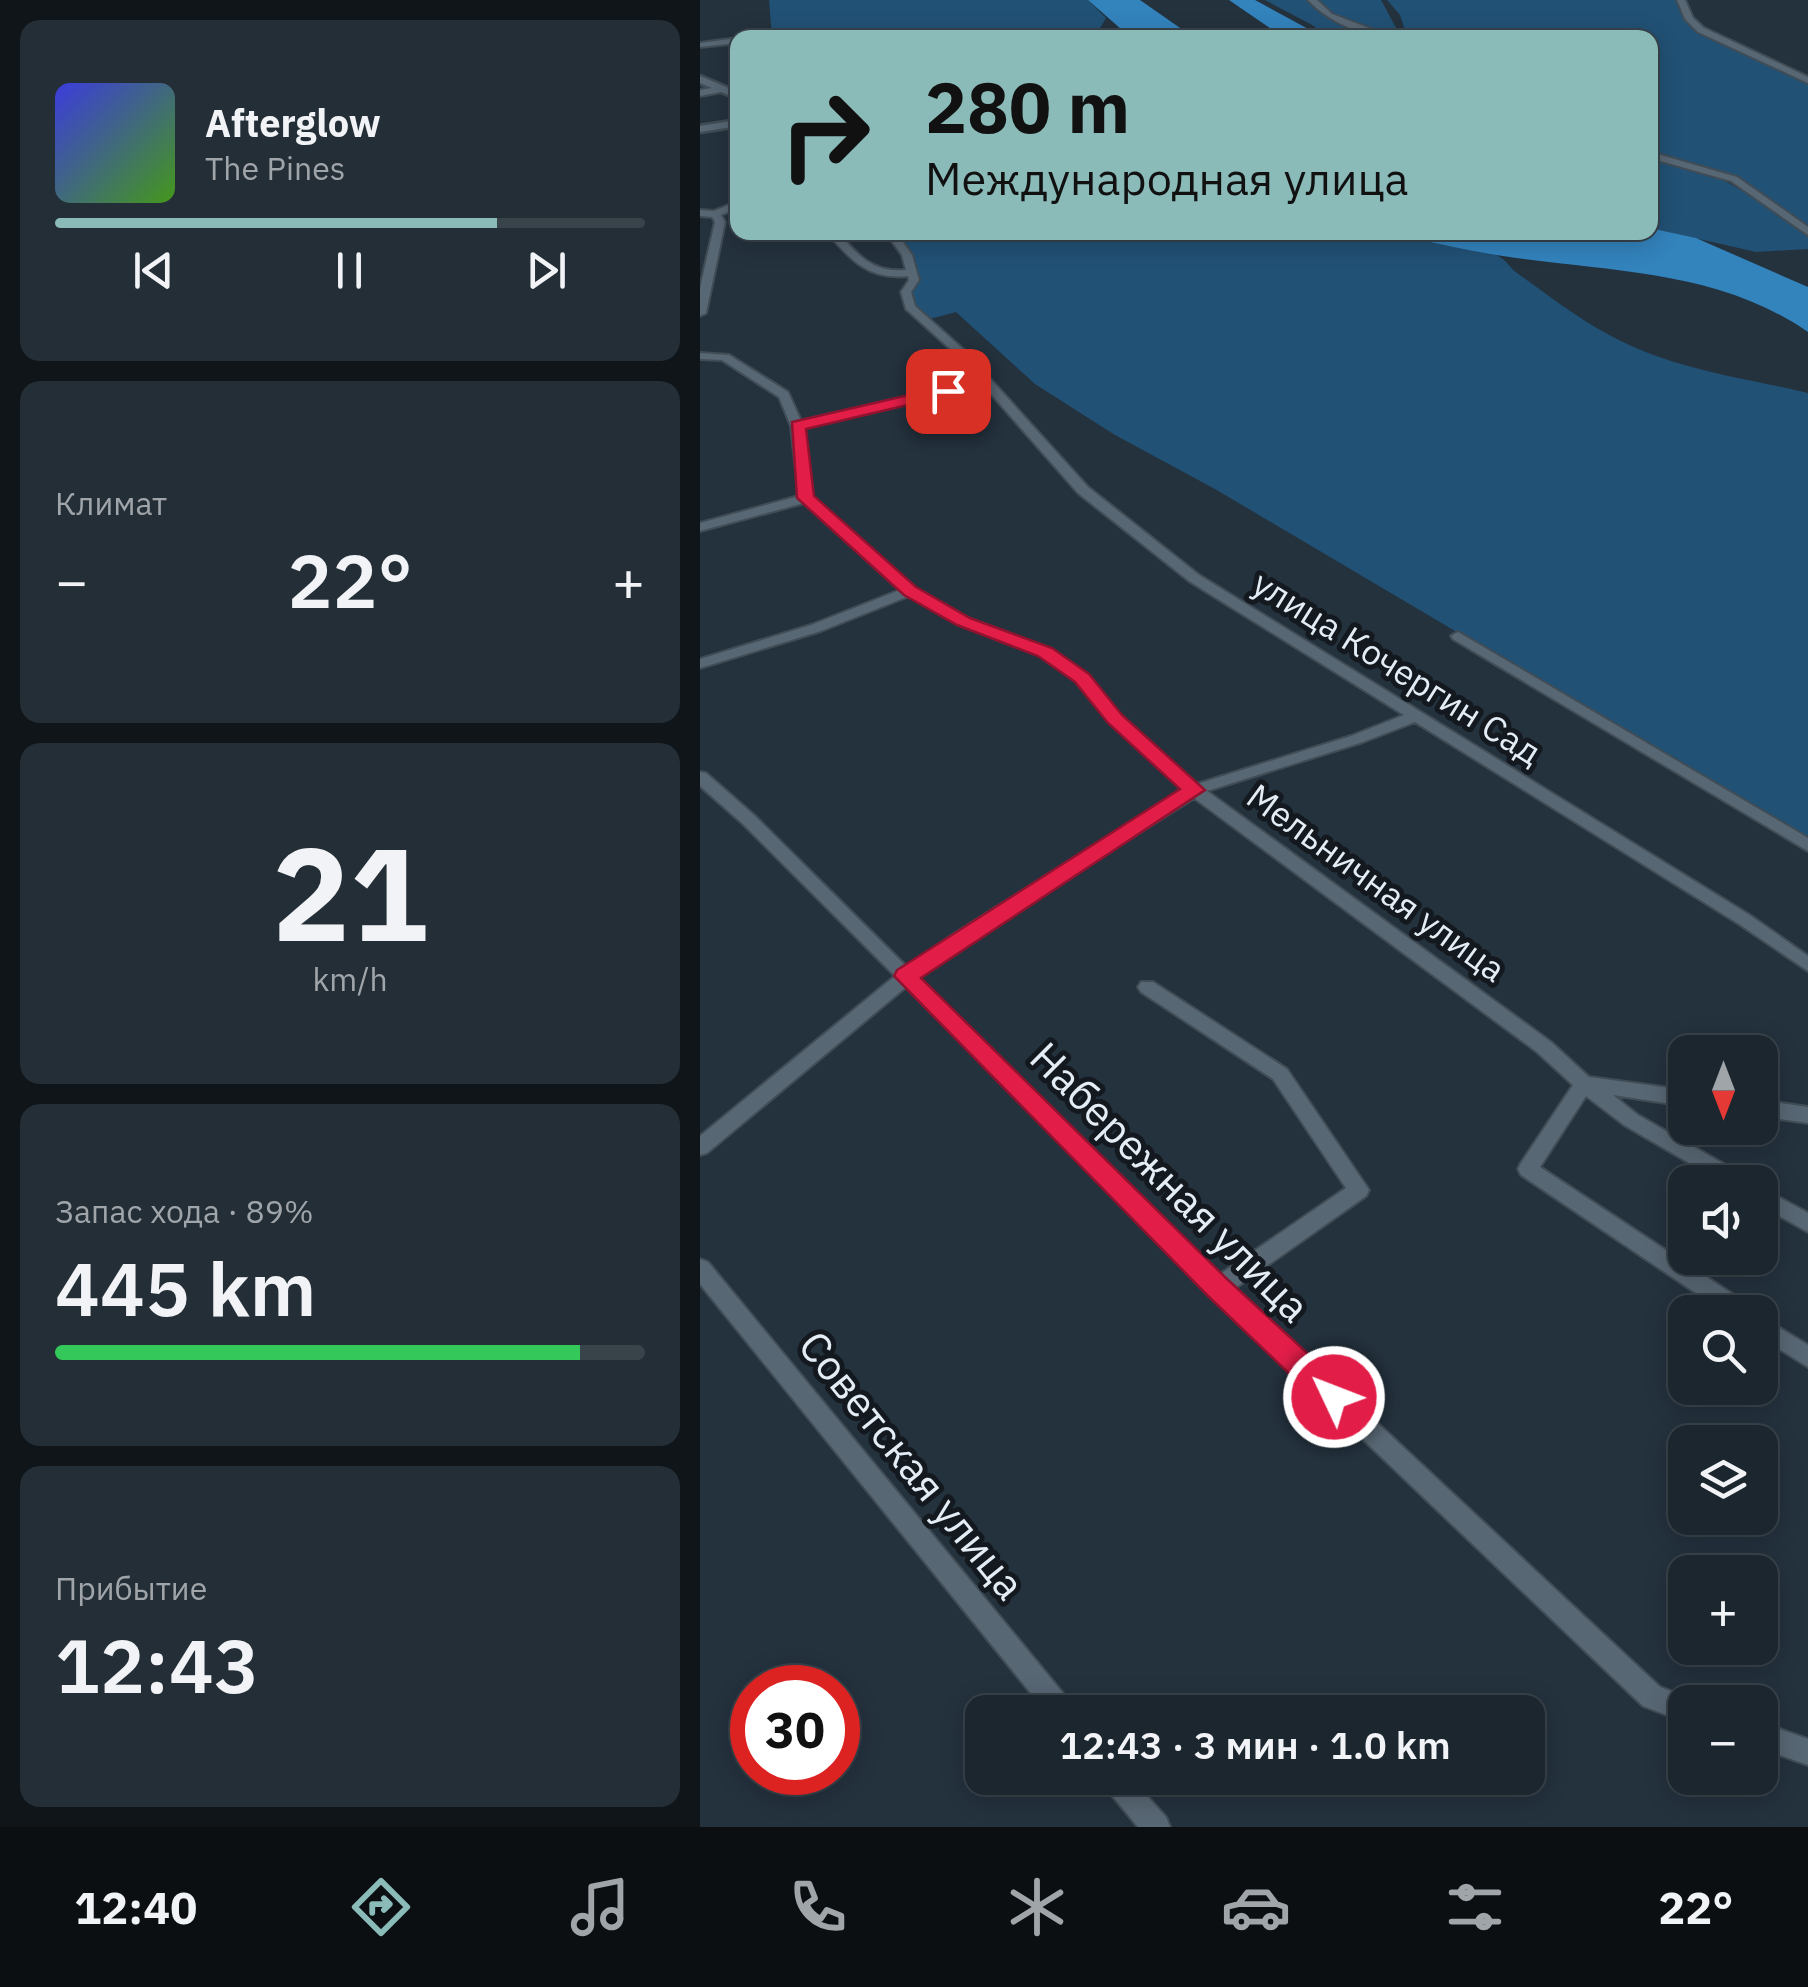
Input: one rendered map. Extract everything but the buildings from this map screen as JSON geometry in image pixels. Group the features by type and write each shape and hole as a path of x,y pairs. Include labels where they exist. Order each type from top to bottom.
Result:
{"street":[{"path":"1312,0 1329,16 1368,30"},
{"path":"1681,0 1689,19 1701,30 1808,80"},
{"path":"700,45 730,41"},
{"path":"700,79 730,92"},
{"path":"700,93 724,89"},
{"path":"700,129 730,124"},
{"path":"1658,157 1734,179 1808,232"},
{"path":"700,213 715,214 730,207"},
{"path":"700,312 705,270 720,222 715,214"},
{"path":"839,240 869,273 910,273"},
{"name":"улица Кочергин Сад","path":"896,240 907,255 914,280 906,292 910,307 986,382 1084,490 1122,523 1194,578 1745,920 1808,965"},
{"path":"700,356 726,357 784,395 797,426 806,498 700,527"},
{"path":"797,426 986,382"},
{"name":"Мельничная улица","path":"806,498 910,591 963,622 1045,652 1082,678 1115,719 1194,790 1544,1047 1631,1120 1709,1165"},
{"path":"700,664 816,628 910,591"},
{"path":"1458,636 1808,846"},
{"path":"700,1147 906,976 1194,790 1358,739 1418,715"},
{"name":"Набережная улица","path":"700,777 749,820 1218,1288 1652,1697 1668,1702"},
{"path":"1146,986 1280,1074 1359,1190 1218,1288"},
{"path":"1668,1096 1584,1084 1528,1170 1716,1295"},
{"path":"1778,1111 1808,1115"},
{"path":"1778,1206 1808,1223"},
{"name":"Советская улица","path":"700,1268 1048,1695"},
{"path":"1778,1337 1808,1358"},
{"path":"1778,1741 1808,1752"},
{"path":"1129,1795 1156,1827"}],"shaded area":[{"path":"769,0 1088,0 1106,18 1099,30 771,30"},
{"path":"1088,0 1140,0 1183,30 1122,30"},
{"path":"1229,0 1255,0 1310,30 1273,30"},
{"path":"1265,0 1381,0 1397,30 1317,30"},
{"path":"1387,0 1677,0 1682,16 1701,34 1808,83 1808,225 1738,177 1698,167 1755,198 1795,226 1808,236 1808,249 1756,252 1658,230 1658,30 1405,30 1400,15"},
{"path":"1658,230 1696,238 1808,287 1808,332 1773,311 1699,284 1622,270 1488,254 1417,240 1658,240"},
{"path":"900,240 1436,240 1500,257 1583,320 1647,353 1808,393 1808,840 1215,489 1115,435 1035,384 956,312 926,320 911,302 916,268"}],"route":[{"path":"948,391 797,426 806,498 910,591 963,622 1045,652 1082,678 1115,719 1194,790 906,976 1218,1288 1334,1397"}]}
